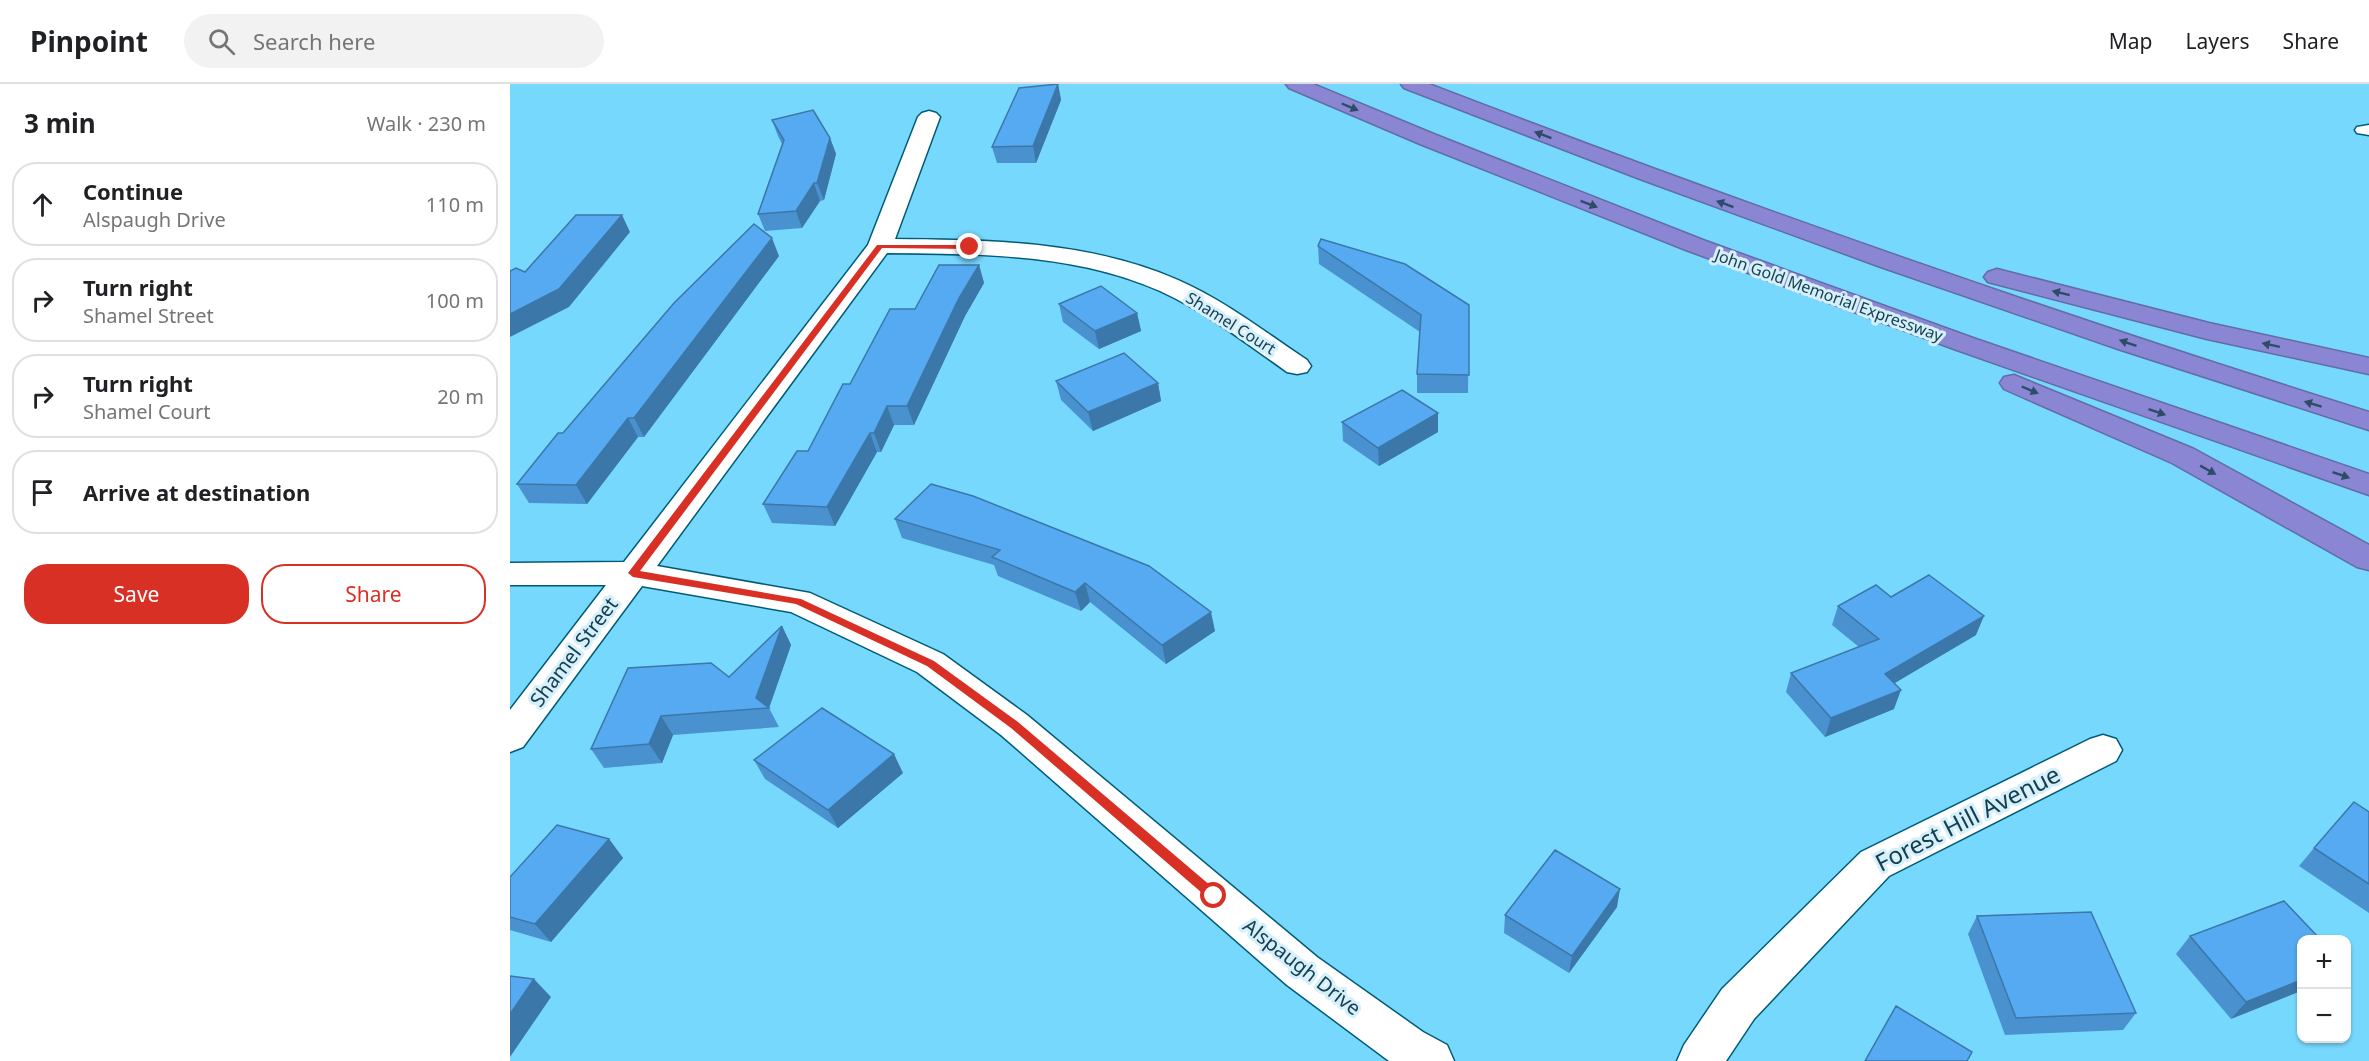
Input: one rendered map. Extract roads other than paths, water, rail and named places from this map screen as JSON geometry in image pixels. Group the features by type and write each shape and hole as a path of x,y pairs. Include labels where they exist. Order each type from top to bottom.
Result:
{"highway":[{"name":"John Gold Memorial Expressway","path":"1296,84 1430,142 1706,250 2001,358 2369,485"},
{"path":"1411,84 1753,214 2224,376 2369,422"},
{"path":"1753,214 2207,331 2369,366"},
{"path":"1706,250 2183,456 2369,559"}],"street":[{"name":"Shamel Street","path":"510,737 880,246 929,117"},
{"name":"Shamel Court","path":"880,246 970,247 1042,252 1084,259 1134,272 1170,286 1212,308 1297,366"},
{"name":"Alspaugh Drive","path":"510,574 633,573 798,601 930,663 1014,725 1302,971 1407,1047 1431,1061"},
{"name":"Forest Hill Avenue","path":"1700,1061 1738,1004 1875,864 2103,750"}]}
